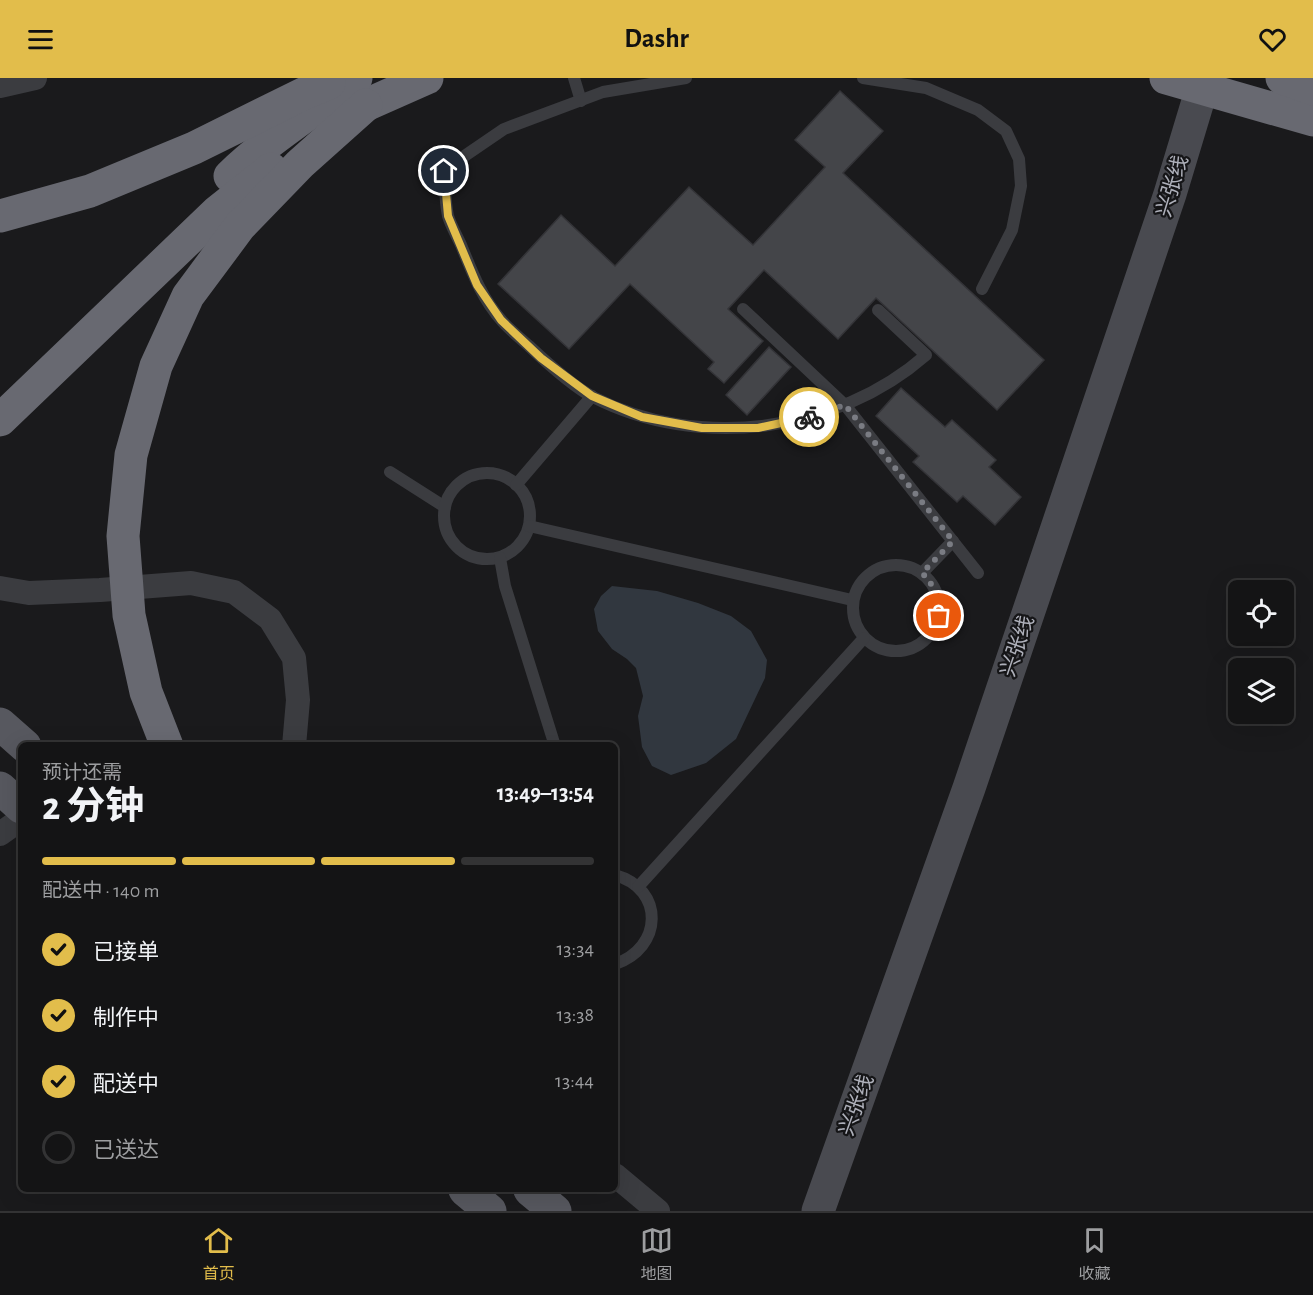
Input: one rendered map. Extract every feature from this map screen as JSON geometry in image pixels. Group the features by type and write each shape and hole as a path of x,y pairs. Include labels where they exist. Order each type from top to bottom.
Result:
{"highway":[{"path":"0,216 90,191 194,148 303,94 341,78"},
{"path":"0,394 247,159 318,109 361,92 427,78"},
{"path":"1166,78 1313,120"},
{"path":"0,420 217,212 307,141 361,92"},
{"path":"165,742 146,692 129,615 123,536 131,455 156,366 188,296 240,226 300,164 361,92"}],"main road":[{"name":"兴张线","path":"818,1211 969,788 1170,194 1205,78"},
{"path":"0,724 20,742"},
{"path":"0,788 18,804"},
{"path":"467,1192 490,1211"},
{"path":"532,1192 555,1211"}],"street":[{"path":"0,86 35,78"},
{"path":"0,588 29,593 190,583 234,592 270,619 294,658 298,700 294,742"},
{"path":"0,834 18,821"},
{"path":"618,1178 658,1211"}],"lane":[{"path":"574,78 581,101"},
{"path":"686,78 603,92 504,129 444,171 448,216 477,285 501,320 541,358 592,396 642,417 702,428 758,428 812,416 867,396 908,371 926,355 878,310"},
{"path":"863,78 926,88 978,110 1006,131 1019,159 1021,186 1012,230 982,290"},
{"path":"743,309 845,405 978,573"},
{"path":"516,485 592,396"},
{"path":"390,472 445,507"},
{"path":"483,474 501,476 516,485 525,496 529,511 529,525 523,540 513,551 500,558 482,559 465,553 452,541 445,525 445,507 452,491 466,479 483,474"},
{"path":"529,525 852,600"},
{"path":"922,573 953,541"},
{"path":"500,558 505,586 554,742"},
{"path":"894,564 909,566 922,573 933,585 939,600 939,616 933,631 922,643 908,650 892,652 877,648 864,638 856,627 852,614 852,600 858,586 867,575 880,567 894,564"},
{"path":"638,886 864,638"},
{"path":"618,876 638,886 649,903 652,922 647,941 634,956 618,963"}],"shaded area":[{"path":"612,586 657,591 731,616 751,631 767,660 765,678 736,739 706,763 671,775 652,766 642,747 638,716 643,696 636,668 612,649 598,631 594,609 601,596"}],"building":[{"path":"840,91 883,131 843,173 1044,360 997,410 876,298 838,339 764,270 728,309 763,341 724,383 708,369 714,362 630,284 569,349 498,284 561,215 615,266 689,187 753,245 825,167 795,140"},
{"path":"769,347 791,367 747,415 726,395"},
{"path":"901,388 945,427 952,420 996,460 989,467 1021,497 995,525 963,496 957,502 913,462 919,456 876,416"}],"way so far":[{"path":"809,417 845,405 953,541 922,573 933,585 939,600 939,616"}],"route":[{"path":"444,171 448,216 477,285 501,320 541,358 592,396 642,417 702,428 758,428 809,417"}]}
